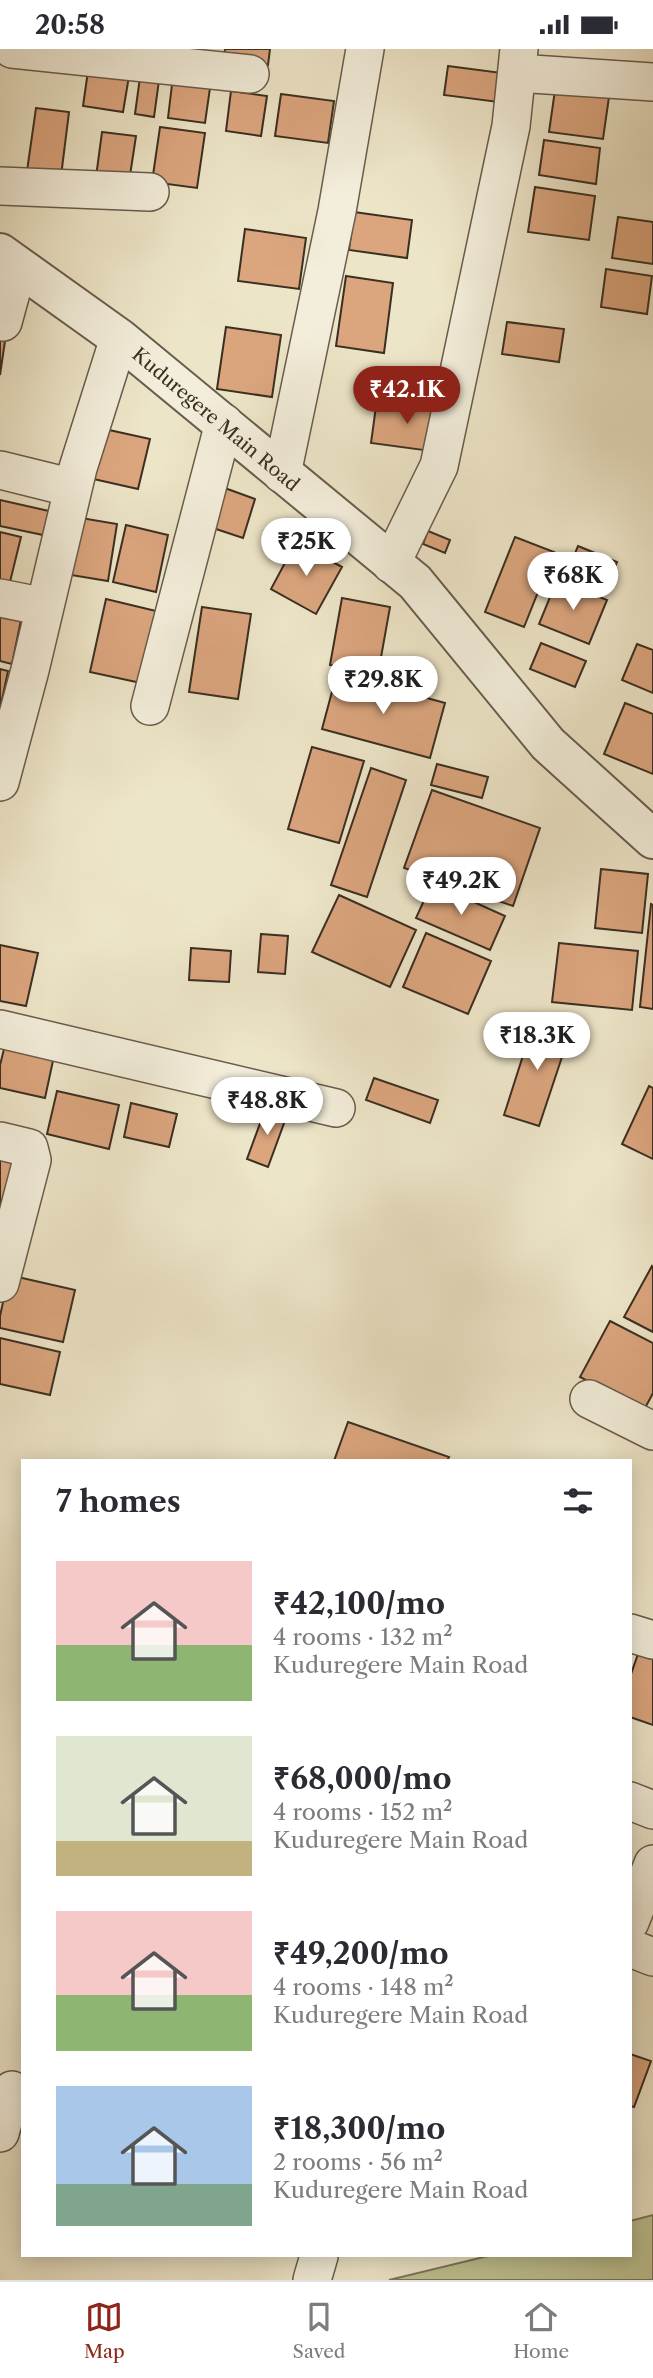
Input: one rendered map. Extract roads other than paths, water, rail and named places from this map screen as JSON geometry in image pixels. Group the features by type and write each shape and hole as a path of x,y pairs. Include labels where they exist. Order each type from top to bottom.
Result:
{"street":[{"path":"12,49 250,74"},
{"path":"282,474 337,211 365,49"},
{"path":"391,564 439,466 511,125 518,61 653,82"},
{"path":"0,185 150,192"},
{"path":"0,321 3,322 9,260"},
{"name":"Kuduregere Main Road","path":"9,260 119,338 415,582 548,744 653,839"},
{"path":"0,782 7,729 45,607 74,488 119,338"},
{"path":"150,706 224,423"},
{"path":"0,470 74,488"},
{"path":"0,598 45,607"},
{"path":"0,1029 336,1108"},
{"path":"0,1141 29,1148 32,1160 0,1283"},
{"path":"589,1399 653,1431"},
{"path":"632,1634 653,1640"},
{"path":"632,1802 653,1810"},
{"path":"632,1917 653,1864"},
{"path":"632,1949 653,1957"},
{"path":"0,2133 12,2090"},
{"path":"312,2280 319,2257"}]}
